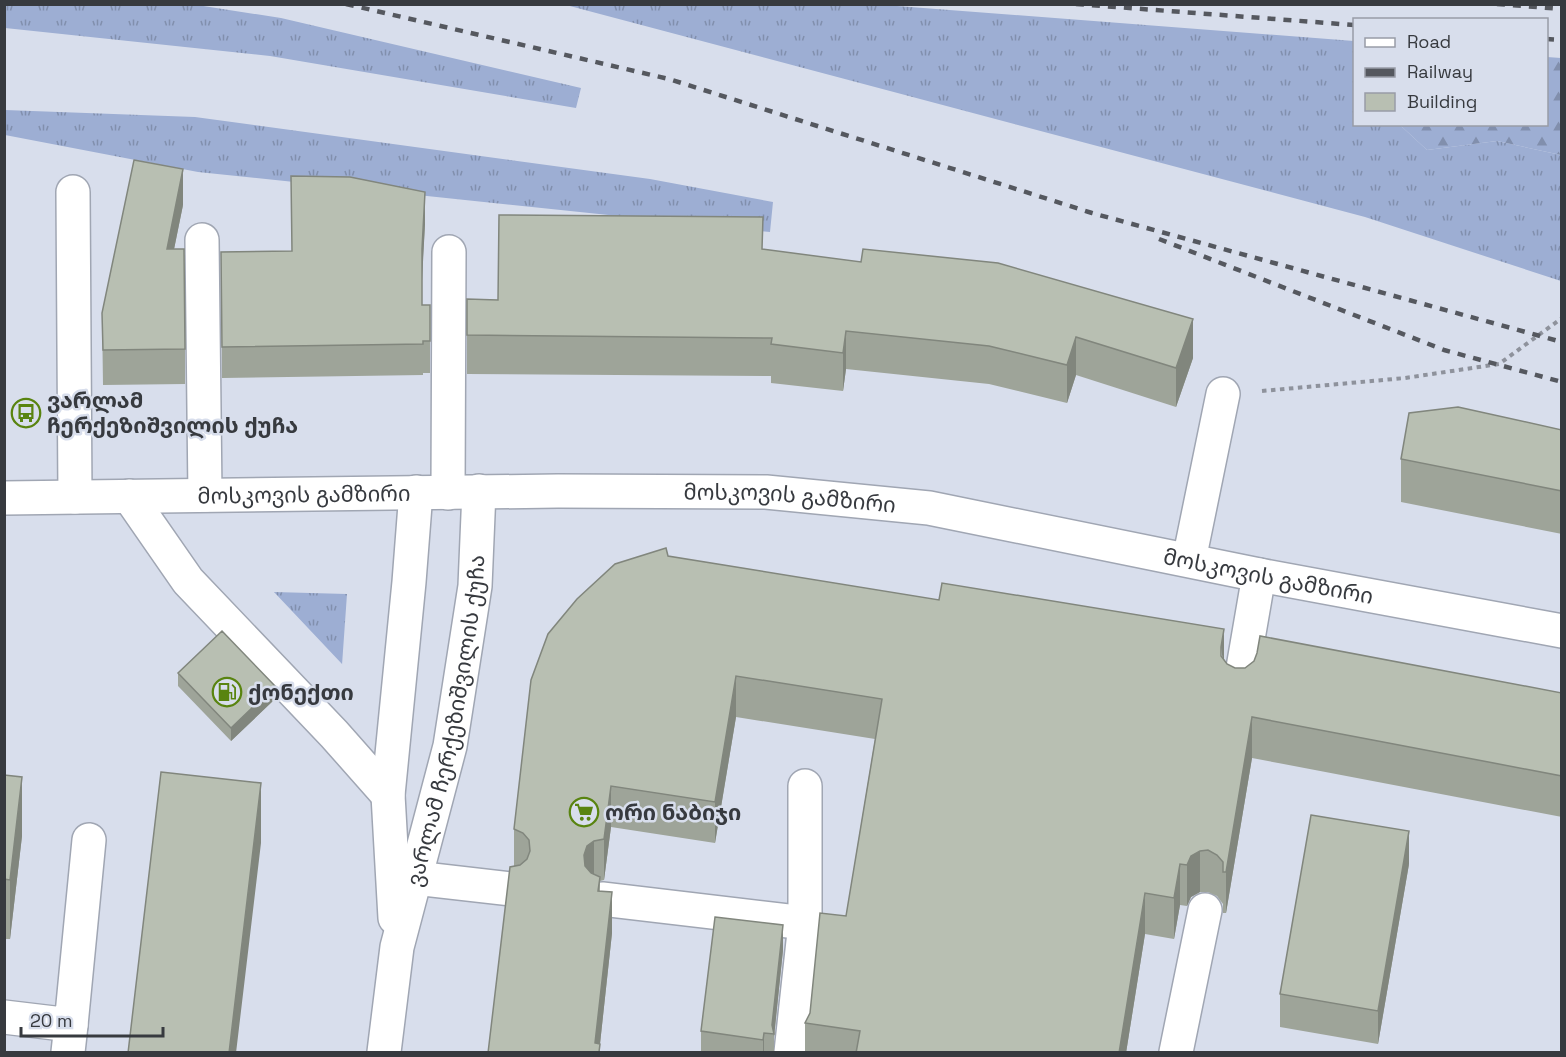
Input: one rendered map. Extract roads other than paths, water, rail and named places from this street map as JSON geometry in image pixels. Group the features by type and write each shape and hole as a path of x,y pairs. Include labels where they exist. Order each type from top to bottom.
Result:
{"main road":[{"path":"74,192 75,497"},
{"path":"202,240 205,495"},
{"name":"ვარლამ ჩერქეზიშვილის ქუჩა","path":"384,1053 397,947 450,746 475,586 464,492 449,252"},
{"path":"1189,561 1223,394"},
{"name":"მოსკოვის გამზირი","path":"4,498 416,492 766,492 929,508 1259,575 1562,631"},
{"name":"ვარლამ ჩერქეზიშვილის ქუჩა","path":"397,947 387,795 416,492"},
{"path":"129,496 188,581 333,734 387,795"},
{"path":"1239,691 1259,575"},
{"path":"791,1053 805,922 805,786"},
{"path":"4,1017 70,1039 89,840"},
{"path":"415,878 512,889"},
{"path":"602,899 805,922"},
{"path":"1176,1053 1205,910"}],"railway":[{"path":"346,4 669,79 1092,213 1562,342"},
{"path":"1076,4 1353,25"},
{"path":"1497,4 1562,9"},
{"path":"1548,39 1562,40"},
{"path":"1159,239 1444,350 1562,382"}],"place":[{"name":"ვარლამ ჩერქეზიშვილის ქუჩა","path":"26,413"},
{"name":"ქონექთი","path":"227,692"},
{"name":"ორი ნაბიჯი","path":"584,812"}]}
